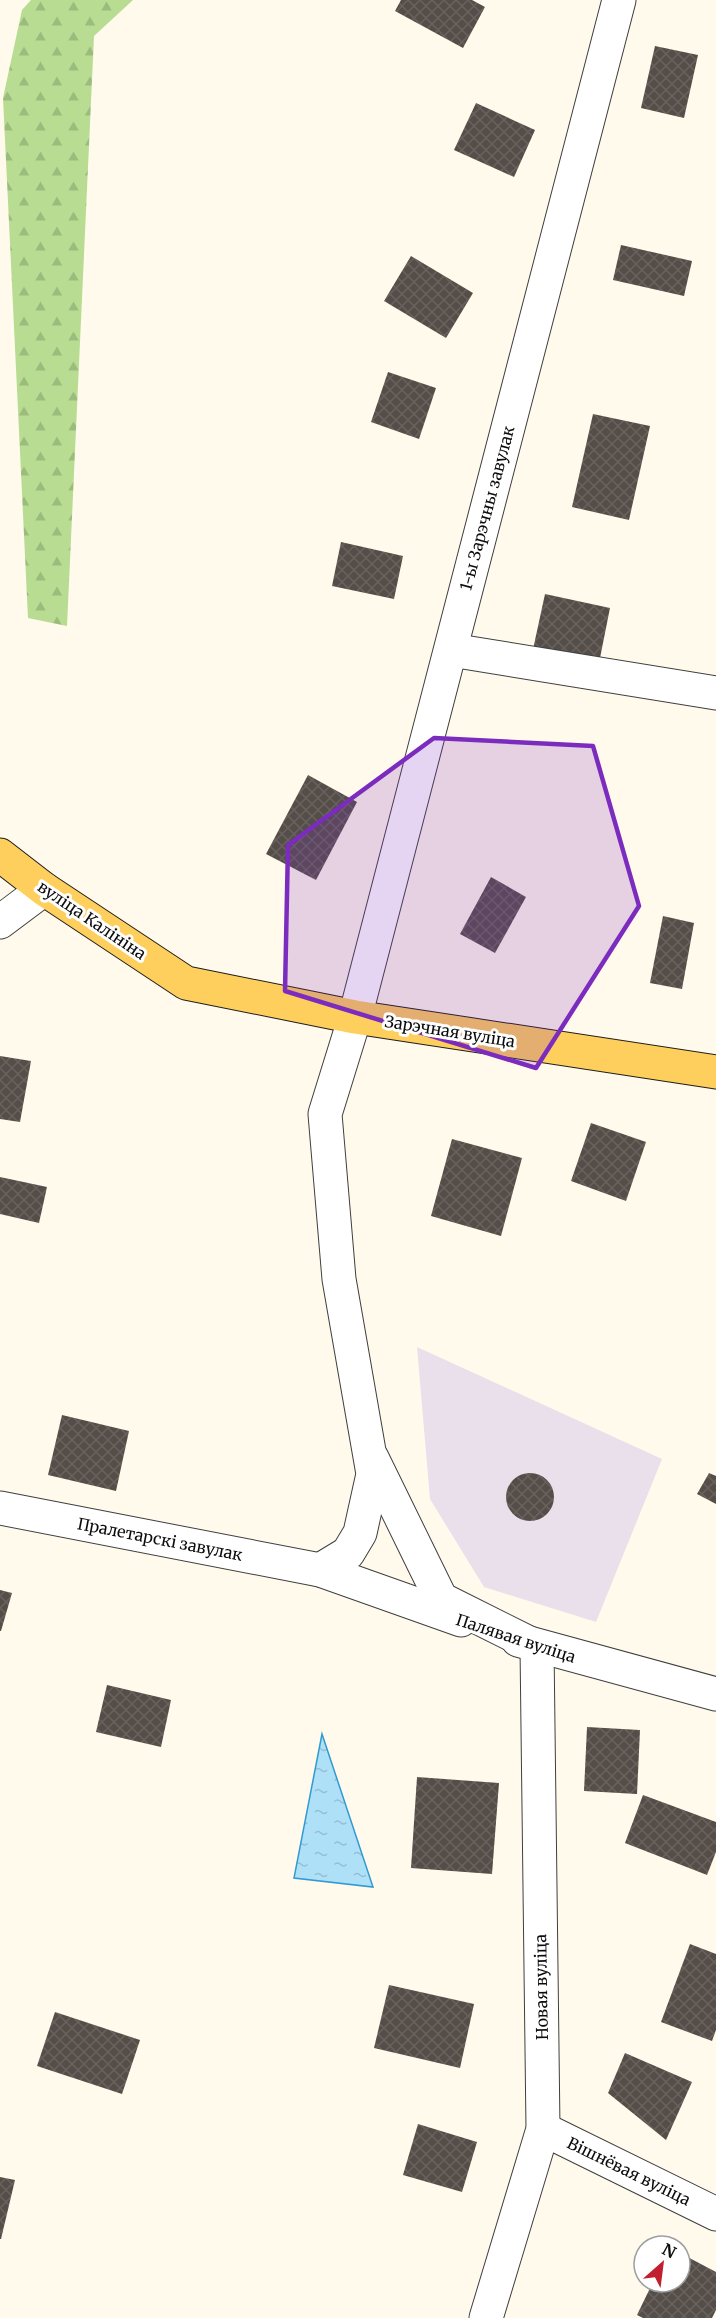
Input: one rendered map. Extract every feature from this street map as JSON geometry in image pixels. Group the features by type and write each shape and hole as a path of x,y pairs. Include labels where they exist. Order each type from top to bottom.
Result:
{"main road":[{"name":"вуліца Калініна","path":"0,855 44,889 186,982"},
{"name":"Зарэчная вуліца","path":"186,982 355,1017 716,1072"}],"street":[{"name":"1-ы Зарэчны завулак","path":"371,1455 339,1279 325,1114 355,1017 620,0"},
{"path":"451,650 716,693"},
{"path":"0,922 44,889"},
{"path":"320,1570 348,1553 360,1533 373,1474 371,1455"},
{"path":"371,1455 441,1599 537,1647"},
{"name":"Пралетарскі завулак","path":"0,1508 320,1570"},
{"name":"Палявая вуліца","path":"320,1570 537,1647 716,1694"},
{"name":"Новая вуліца","path":"486,2318 543,2129 537,1647"},
{"name":"Вішнёвая вуліца","path":"543,2129 716,2214"}],"highlighted area":[{"path":"434,738 593,746 639,906 536,1068 285,991 288,845"}],"shaded area":[{"path":"417,1347 662,1459 596,1622 484,1587 430,1499"}],"green space":[{"path":"31,0 133,0 94,36 67,626 28,618 3,98 22,10"}],"water":[{"path":"322,1734 373,1887 294,1878"}],"building":[{"path":"401,0 472,0 485,7 463,48 395,11"},
{"path":"655,46 698,55 684,118 641,108"},
{"path":"476,103 535,130 514,177 454,150"},
{"path":"621,245 692,261 684,296 613,280"},
{"path":"411,256 473,293 446,338 384,301"},
{"path":"388,372 436,388 419,439 371,422"},
{"path":"593,414 650,426 629,520 572,507"},
{"path":"341,542 403,556 394,599 332,586"},
{"path":"545,594 610,608 598,668 532,654"},
{"path":"308,775 357,802 316,880 266,854"},
{"path":"491,877 526,897 495,953 460,934"},
{"path":"663,916 694,923 682,989 650,983"},
{"path":"0,1056 31,1061 20,1122 0,1119"},
{"path":"591,1123 646,1142 626,1201 571,1181"},
{"path":"452,1139 522,1158 501,1236 431,1216"},
{"path":"0,1177 47,1187 39,1223 0,1214"},
{"path":"62,1415 129,1431 116,1491 48,1475"},
{"path":"525,1473 535,1473 550,1483 554,1497 553,1506 544,1517 535,1521 525,1521 510,1511 506,1502 506,1492 516,1477"},
{"path":"709,1473 716,1476 716,1504 697,1494"},
{"path":"0,1590 12,1593 1,1631 0,1631"},
{"path":"107,1685 171,1700 161,1747 96,1732"},
{"path":"587,1727 640,1730 637,1794 584,1791"},
{"path":"417,1777 499,1783 492,1874 411,1868"},
{"path":"643,1795 716,1822 716,1852 707,1875 625,1843"},
{"path":"690,1944 716,1954 716,2030 712,2041 661,2022"},
{"path":"389,1985 474,2004 460,2068 374,2048"},
{"path":"55,2012 140,2040 122,2094 37,2066"},
{"path":"625,2053 692,2082 666,2140 608,2093"},
{"path":"418,2124 477,2142 462,2192 403,2175"},
{"path":"0,2177 15,2180 1,2239 0,2239"},
{"path":"692,2259 716,2272 716,2310 712,2318 643,2318 637,2315 647,2294 692,2294"}]}
